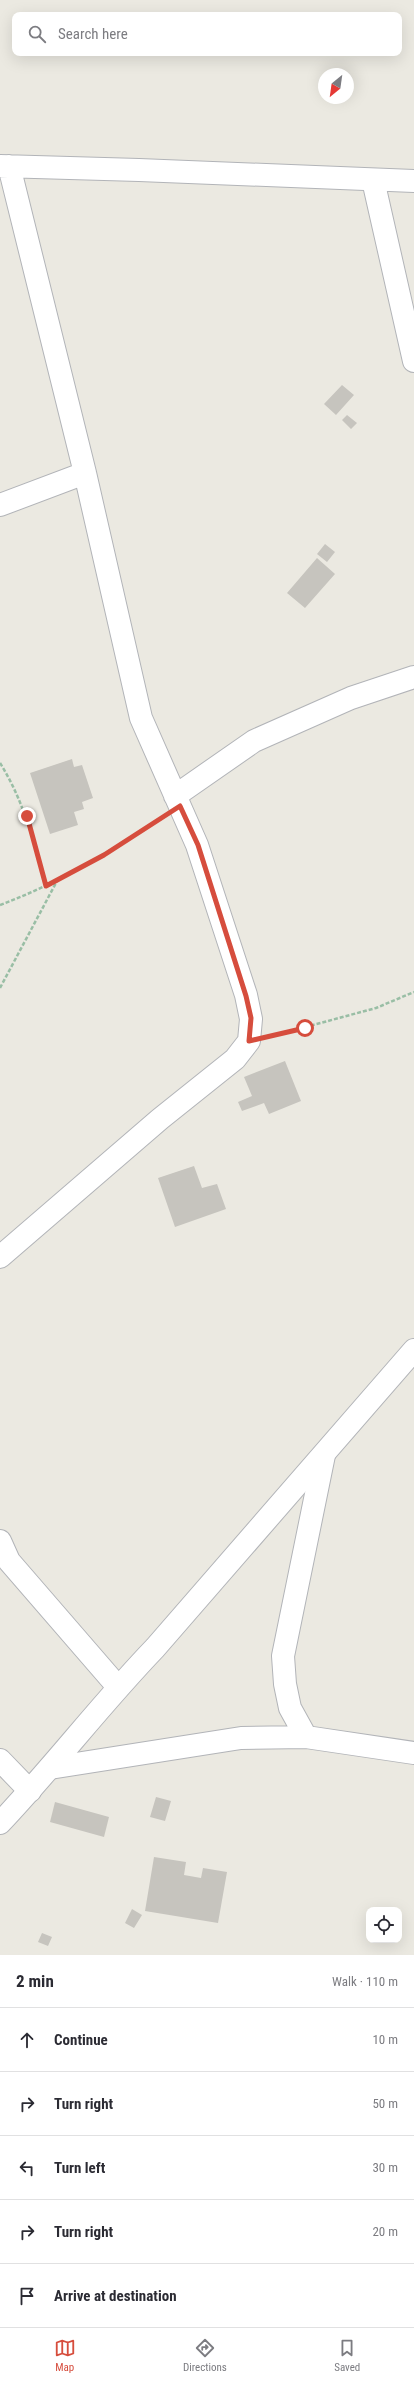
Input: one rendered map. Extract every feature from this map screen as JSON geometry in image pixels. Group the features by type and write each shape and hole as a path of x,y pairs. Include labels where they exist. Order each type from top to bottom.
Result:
{"street":[{"path":"0,1257 160,1119 235,1059 249,1041 251,1018 246,996 198,845 140,718 84,473 5,166 414,181"},
{"path":"374,180 414,361"},
{"path":"0,505 84,473"},
{"path":"178,801 254,741 351,698 414,677"},
{"path":"0,1823 30,1791 118,1687 155,1648 414,1350"},
{"path":"306,1737 290,1708 285,1684 284,1656 324,1455"},
{"path":"0,1541 9,1561 118,1687"},
{"path":"50,1768 242,1738 306,1737 414,1753"},
{"path":"0,1760 30,1791"}],"path":[{"path":"0,763 12,781 27,816 46,886"},
{"path":"0,905 57,881 104,855 178,801"},
{"path":"0,988 57,881"},
{"path":"249,1041 376,1008 414,992"}],"building":[{"path":"342,385 354,395 336,415 324,404"},
{"path":"347,415 357,423 351,429 342,420"},
{"path":"325,544 335,552 327,562 317,554"},
{"path":"317,558 335,574 305,608 287,593"},
{"path":"72,759 74,767 82,765 93,798 82,802 84,809 74,812 78,825 50,834 30,773"},
{"path":"285,1061 301,1101 269,1114 264,1103 242,1111 238,1102 252,1096 244,1077"},
{"path":"194,1166 202,1188 217,1184 226,1209 175,1227 158,1178"},
{"path":"156,1797 171,1801 165,1821 150,1817"},
{"path":"55,1802 109,1817 104,1837 50,1822"},
{"path":"154,1857 186,1862 184,1875 201,1878 203,1868 227,1872 218,1923 145,1911"},
{"path":"132,1909 142,1915 134,1928 125,1923"},
{"path":"42,1933 52,1937 48,1946 38,1942"}],"route":[{"path":"27,816 46,886 104,855 180,806 198,845 246,996 251,1018 249,1041 305,1028"}]}
